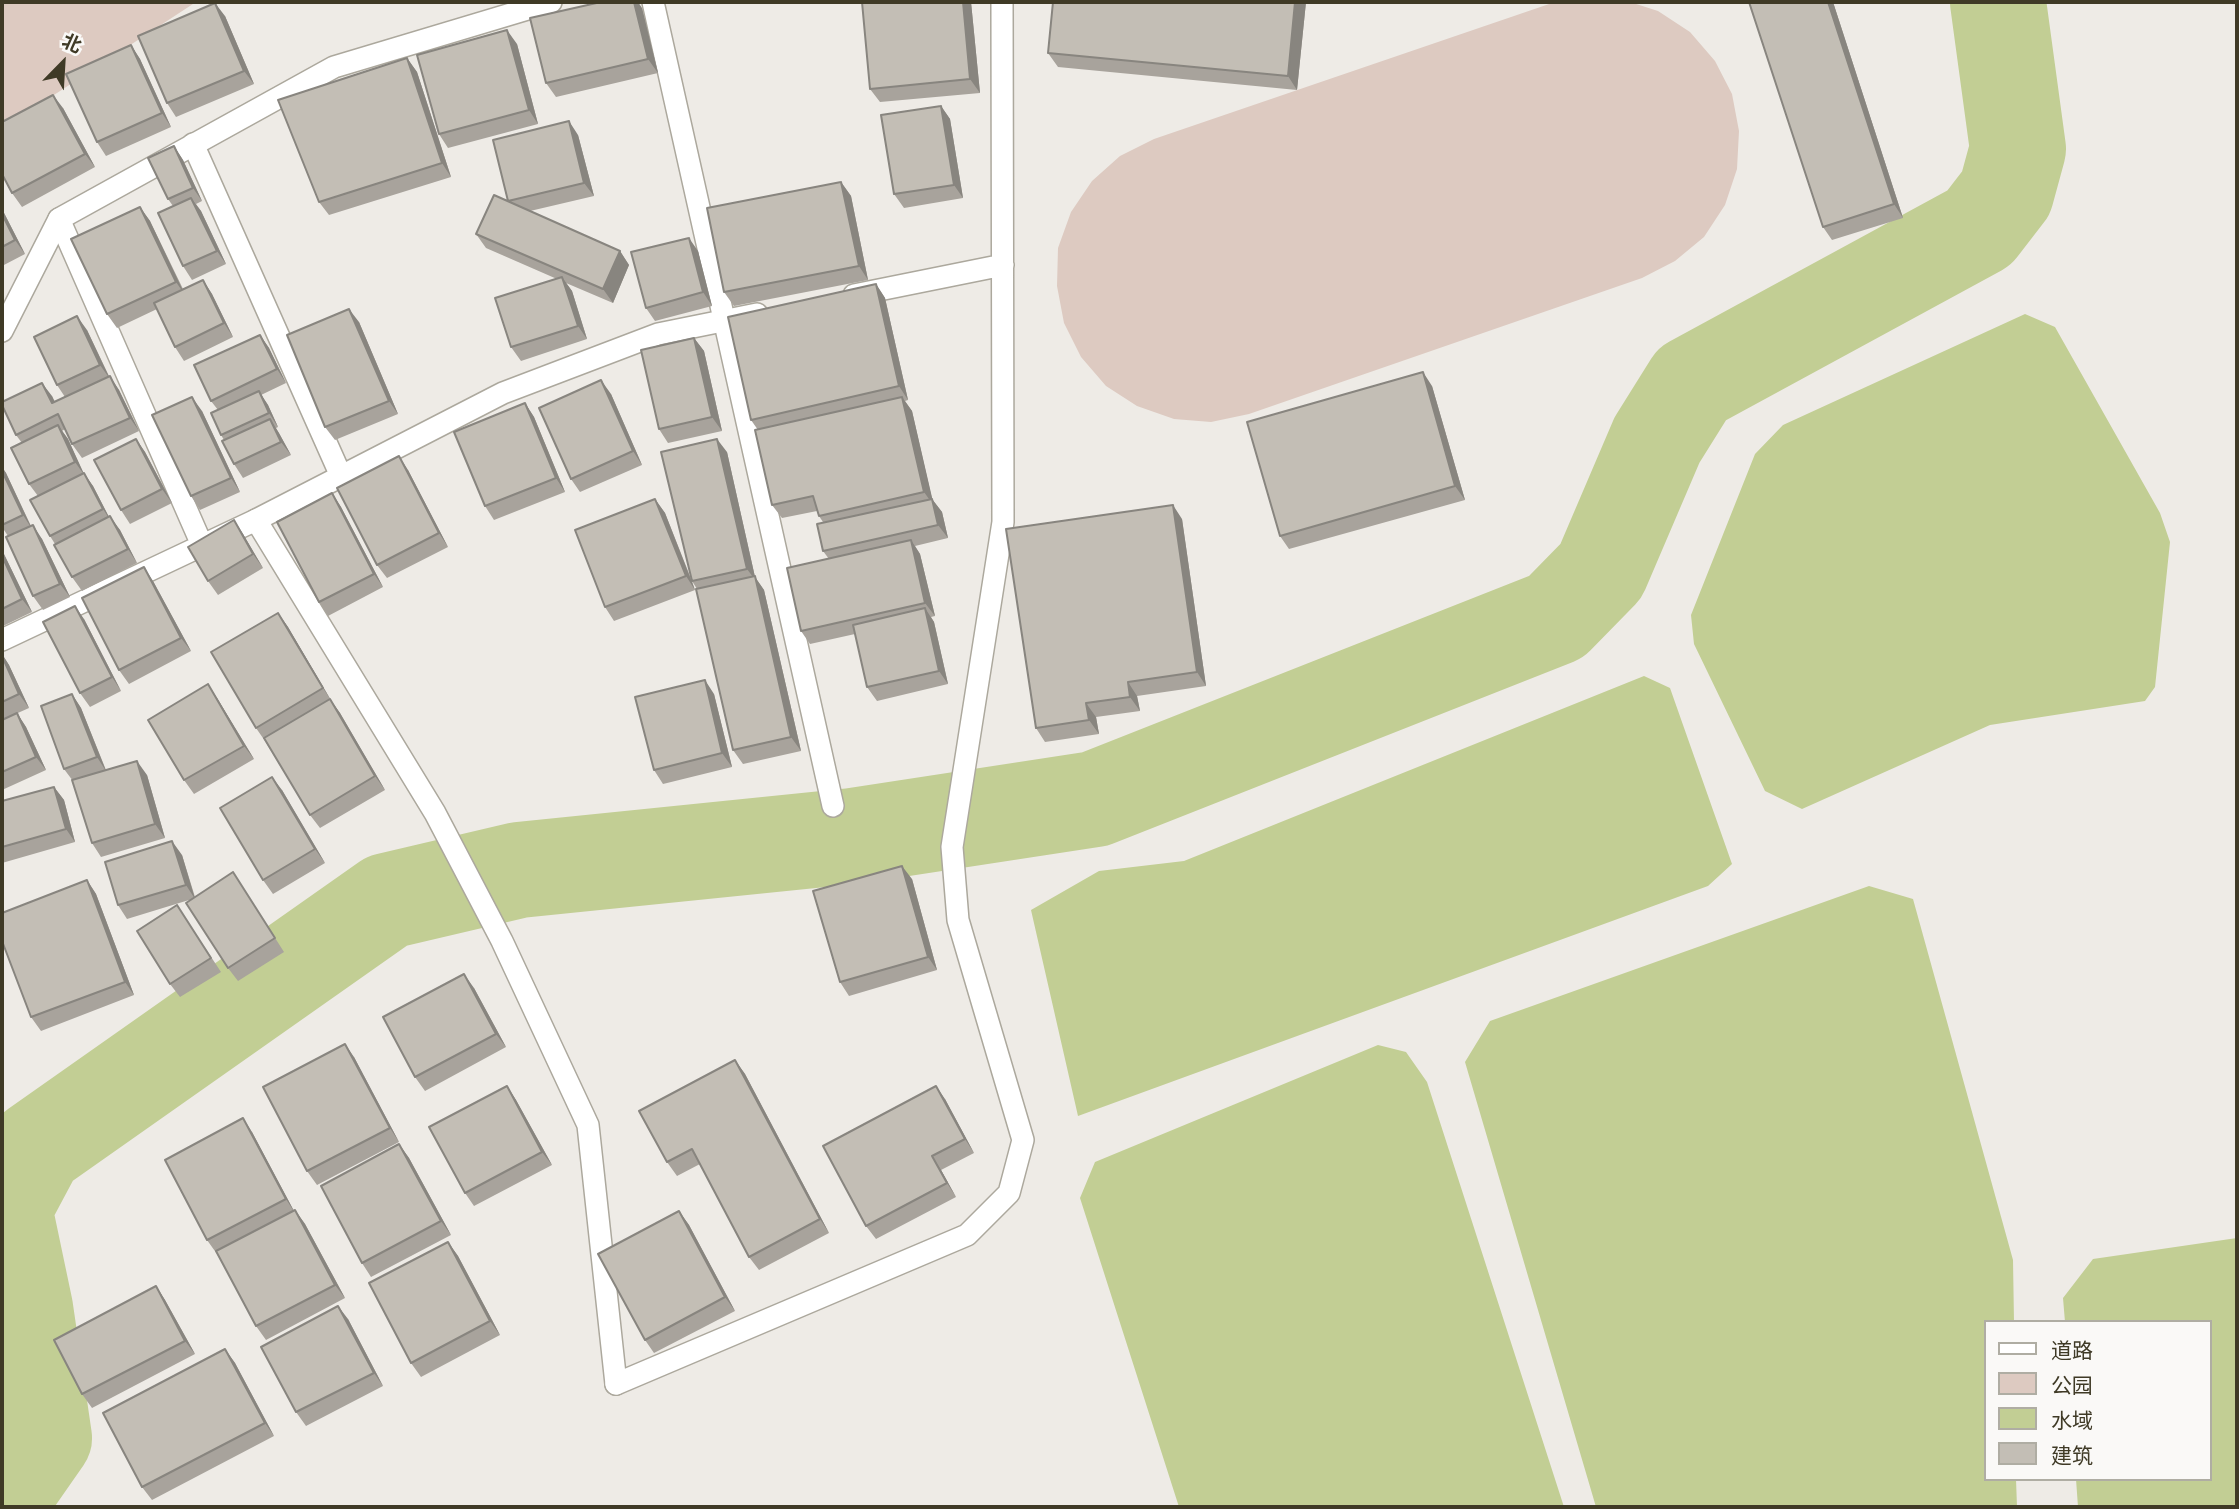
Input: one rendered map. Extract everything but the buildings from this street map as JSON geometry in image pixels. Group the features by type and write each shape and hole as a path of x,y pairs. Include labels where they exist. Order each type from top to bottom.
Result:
{"street":[{"path":"2,331 10,301 59,219 334,67 551,2"},
{"path":"653,2 833,806"},
{"path":"256,520 435,813 502,941 588,1125 616,1384 967,1235 1009,1193 1023,1140 958,920 952,847 1003,522 1002,2"},
{"path":"193,144 341,476"},
{"path":"59,219 202,545"},
{"path":"829,300 1003,265"},
{"path":"2,640 256,520 503,393 658,334 776,310"}],"green space":[{"path":"2,2 196,2 2,129"},
{"path":"1555,2 1630,2 1658,11 1690,32 1715,61 1732,94 1739,131 1737,169 1725,205 1704,237 1675,261 1642,278 1249,414 1211,422 1174,419 1137,406 1106,386 1081,357 1064,323 1057,286 1058,248 1071,212 1092,181 1120,156 1154,139"}],"water":[{"path":"2025,314 2055,327 2160,513 2170,542 2155,687 2145,701 1990,725 1802,809 1765,791 1694,644 1691,615 1755,454 1783,425"},
{"path":"1644,676 1670,688 1732,864 1708,886 1078,1116 1031,910 1099,871 1184,861"},
{"path":"1869,886 1913,899 2013,1260 2014,1320 1983,1320 1983,1481 2016,1481 2017,1507 1596,1507 1465,1062 1490,1021"},
{"path":"1378,1045 1406,1052 1427,1082 1564,1507 1179,1507 1080,1198 1095,1162"},
{"path":"2237,1238 2237,1507 2078,1507 2076,1481 2211,1481 2211,1320 2065,1320 2063,1298 2093,1259"}],"waterway":[{"path":"2,1486 14,1481 44,1438 25,1308 4,1208 36,1148 387,901 519,870 853,836 1095,799 1556,617 1601,571 1657,440 1692,384 1979,228 2006,193 2018,149 1998,2"}]}
